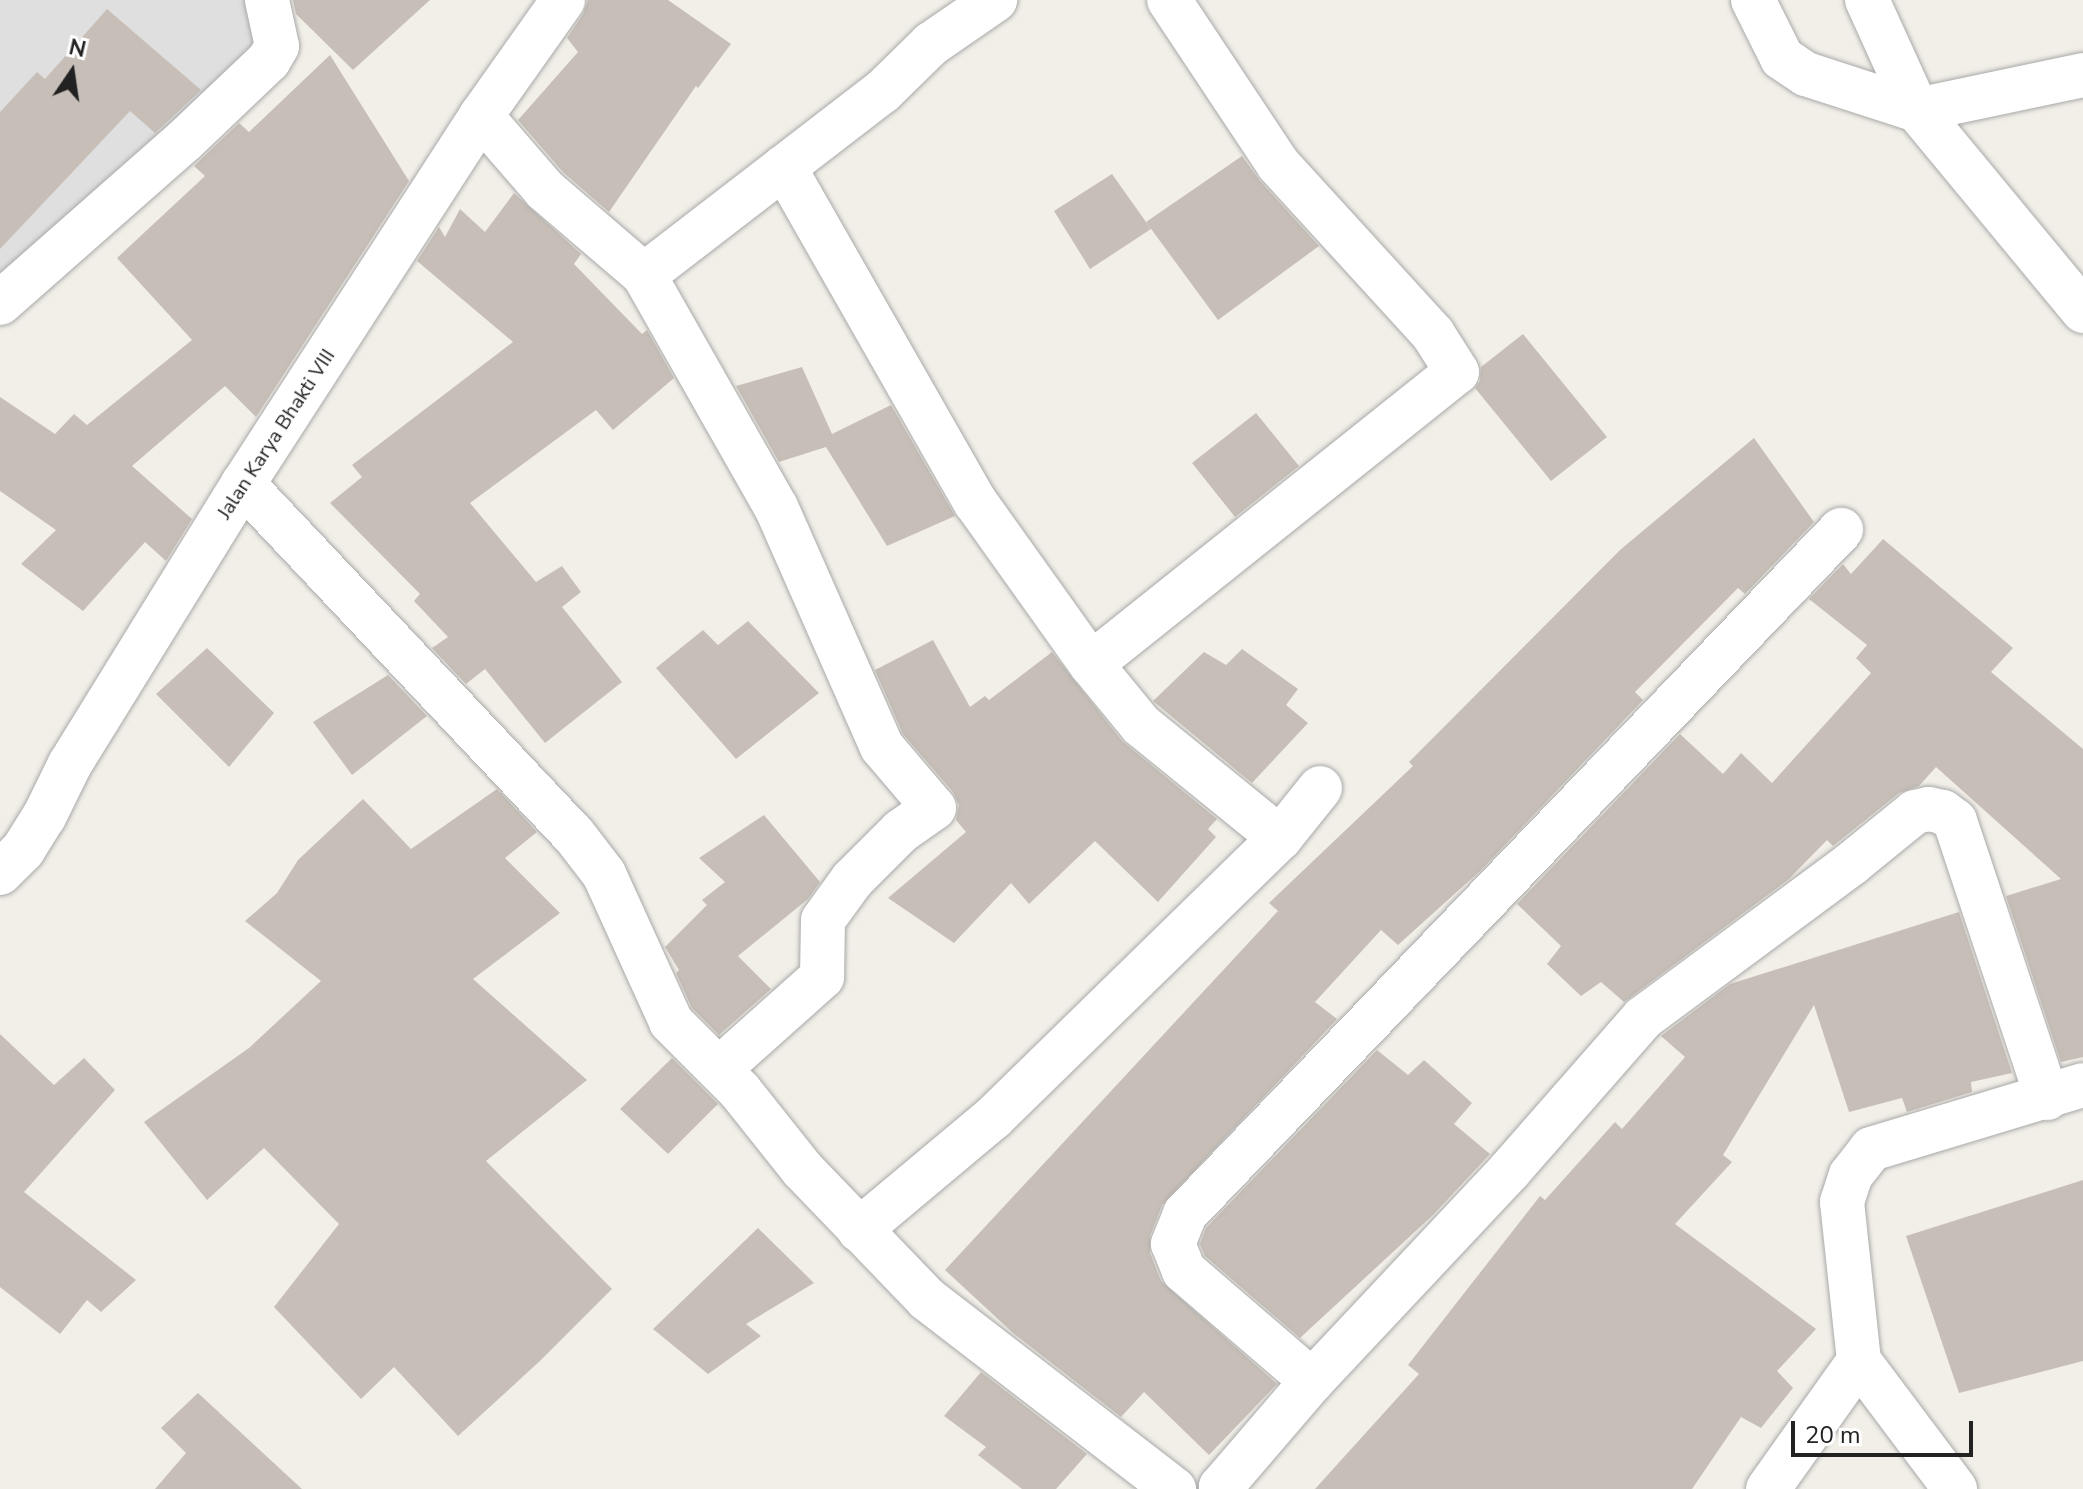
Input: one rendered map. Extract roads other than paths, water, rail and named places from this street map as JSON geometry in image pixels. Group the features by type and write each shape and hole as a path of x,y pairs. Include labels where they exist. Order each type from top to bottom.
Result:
{"street":[{"path":"0,303 184,141 269,60 277,46 267,0"},
{"name":"Jalan Karya Bhakti VIII","path":"8,851 44,817 70,764 243,484 481,116 563,0"},
{"path":"644,275 882,92 931,44 995,0"},
{"path":"1091,664 1457,372 1433,334 1278,164 1169,0"},
{"path":"1753,0 1782,58 1806,74 1917,110 2083,75"},
{"path":"1867,0 1917,110 2083,311"},
{"path":"481,116 545,190 644,275 776,507 882,747 934,808 901,831 852,880 823,920 822,977 719,1069"},
{"path":"784,167 976,503 1091,664 1141,725 1280,838"},
{"path":"243,484 574,835 604,874 671,1022 719,1069 802,1169 927,1299 1174,1489"},
{"path":"1312,1381 1184,1271 1173,1244 1185,1214 1841,530"},
{"path":"859,1230 964,1146 1280,838 1320,788"},
{"path":"1223,1489 1221,1487 1312,1381 1510,1170 1643,1018 1851,864 1915,812 1929,809 1943,812 1955,821 2065,1092 1871,1149 1851,1175 1842,1202 1859,1361 1955,1489"},
{"path":"1768,1489 1859,1361"}]}
